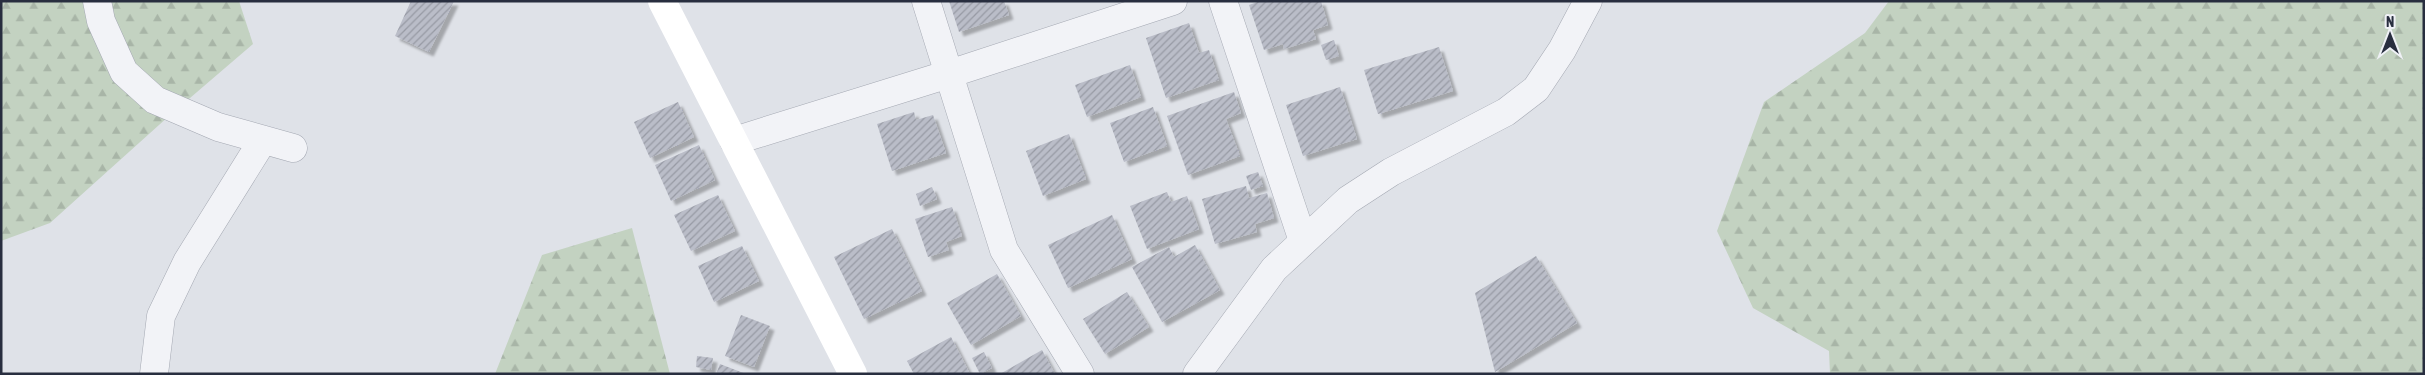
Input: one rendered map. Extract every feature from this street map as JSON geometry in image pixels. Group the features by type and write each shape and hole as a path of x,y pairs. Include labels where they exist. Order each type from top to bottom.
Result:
{"street":[{"path":"98,1 101,21 124,72 156,100 218,127 293,148"},
{"path":"662,1 853,374"},
{"path":"926,1 1004,250 1080,374"},
{"path":"734,141 1173,1"},
{"path":"1223,1 1303,240"},
{"path":"1197,374 1274,269 1348,200 1391,172 1506,112 1536,89 1562,50 1588,1"},
{"path":"154,374 161,316 186,262 263,140"}],"green space":[{"path":"1,1 239,1 253,44 169,116 50,223 1,241"},
{"path":"1889,1 2424,1 2424,374 1830,374 1829,351 1753,308 1717,231 1764,102 1865,33"},
{"path":"632,228 670,374 495,374 542,255"}],"building":[{"path":"411,1 454,1 429,52 395,36"},
{"path":"949,1 1004,1 1009,15 959,32"},
{"path":"1260,1 1321,1 1328,25 1313,30 1316,39 1284,49 1283,44 1264,50 1249,5"},
{"path":"1189,23 1199,53 1209,50 1219,80 1166,98 1146,38"},
{"path":"1334,40 1339,56 1326,60 1321,45"},
{"path":"1439,47 1453,91 1378,114 1364,70"},
{"path":"1130,65 1141,97 1087,117 1075,85"},
{"path":"1340,87 1357,139 1303,156 1286,105"},
{"path":"1234,92 1241,113 1226,119 1240,156 1188,175 1167,116"},
{"path":"678,102 694,137 650,158 634,122"},
{"path":"1153,107 1167,146 1124,162 1110,123"},
{"path":"914,112 916,120 933,115 946,153 892,171 877,124"},
{"path":"1069,134 1086,179 1043,196 1026,151"},
{"path":"699,145 715,180 671,201 655,165"},
{"path":"1258,172 1263,186 1251,190 1246,176"},
{"path":"1246,186 1249,198 1267,193 1274,218 1255,224 1257,232 1215,244 1202,199"},
{"path":"932,187 937,199 920,206 916,194"},
{"path":"1167,192 1171,202 1187,196 1199,229 1147,249 1130,206"},
{"path":"718,195 735,231 691,251 674,215"},
{"path":"952,207 962,236 946,242 949,250 928,257 915,219"},
{"path":"1112,215 1132,259 1068,288 1048,245"},
{"path":"892,229 922,291 864,319 834,257"},
{"path":"1195,245 1220,290 1162,322 1132,267 1169,247 1174,257"},
{"path":"742,246 759,281 714,302 698,266"},
{"path":"1536,256 1577,323 1495,372 1475,293"},
{"path":"997,274 1021,316 971,345 947,303"},
{"path":"1127,292 1149,327 1105,354 1083,319"},
{"path":"741,315 770,326 754,367 725,356"},
{"path":"951,337 970,374 914,374 907,361"},
{"path":"1042,350 1055,374 1000,374"},
{"path":"984,352 992,368 980,374 972,358"},
{"path":"697,356 713,358 711,370 696,367"},
{"path":"720,364 746,374 716,374"}]}
